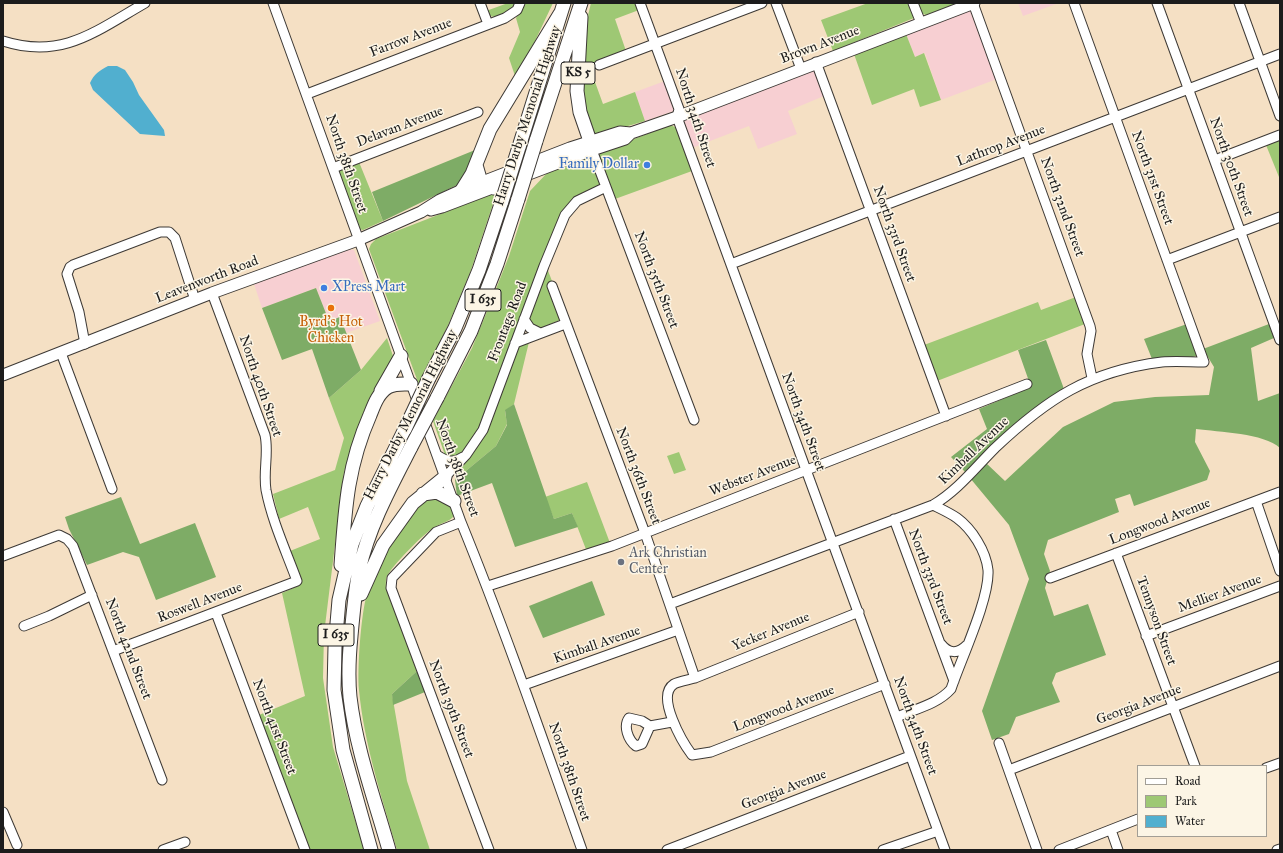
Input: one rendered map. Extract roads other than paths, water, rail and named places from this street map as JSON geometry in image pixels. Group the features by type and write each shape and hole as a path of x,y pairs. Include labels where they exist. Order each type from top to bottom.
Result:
{"highway":[{"name":"Harry Darby Memorial Highway","path":"389,850 362,754 350,697 349,668 352,616 360,569 374,525 388,491 438,398 471,331 497,264 582,3"},
{"name":"KS 5","path":"582,3 577,91 580,112 591,146"},
{"name":"Harry Darby Memorial Highway","path":"371,850 343,750 334,690 339,600 352,544 366,506 455,328 479,270 562,8"},
{"path":"462,190 469,181 490,129 562,8"},
{"path":"476,165 481,182 494,188"},
{"path":"339,600 345,497 358,440 380,394 401,356"},
{"path":"380,394 388,387 397,383 411,384"},
{"path":"352,616 383,545 413,503 445,477"},
{"path":"423,494 437,492 454,501"}],"main road":[{"name":"Brown Avenue","path":"677,117 816,62 973,3"},
{"name":"Leavenworth Road","path":"421,212 442,207 494,188 620,132 631,133 677,117"},
{"name":"Leavenworth Road","path":"3,375 212,293 358,240 421,212 462,190 481,182 591,146"}],"street":[{"path":"3,41 29,48 59,46 89,35 145,3"},
{"path":"480,3 488,24"},
{"name":"Farrow Avenue","path":"307,94 512,14 520,3"},
{"name":"North 34th Street","path":"640,3 679,109 677,117 945,850"},
{"path":"599,65 762,3"},
{"path":"776,3 801,69"},
{"path":"913,3 921,23"},
{"name":"North 32nd Street","path":"973,3 1090,326 1091,331 1087,354 1092,378"},
{"name":"North 31st Street","path":"1074,3 1204,362"},
{"name":"North 30th Street","path":"1157,3 1280,340"},
{"path":"1239,3 1280,116"},
{"name":"North 38th Street","path":"276,4 358,240 461,522 488,586 582,850"},
{"name":"Lathrop Avenue","path":"731,264 1280,54"},
{"name":"North 33rd Street","path":"816,62 946,416"},
{"name":"Delavan Avenue","path":"333,168 478,112"},
{"path":"1215,160 1280,135"},
{"name":"North 35th Street","path":"591,146 694,420"},
{"name":"Frontage Road","path":"445,477 466,455 483,430 524,319 566,215 578,201 606,187"},
{"path":"1167,260 1280,217"},
{"path":"85,344 79,312 67,274 68,270 73,265 160,232 169,232 175,238 195,300"},
{"name":"North 36th Street","path":"552,286 565,324 645,533 695,678"},
{"name":"North 40th Street","path":"212,293 265,435 268,451 265,477 268,498 297,581"},
{"path":"524,319 530,328 540,333"},
{"path":"515,343 565,324"},
{"path":"61,353 112,489"},
{"name":"Kimball Avenue","path":"670,604 933,505 948,497 1019,426 1055,399 1092,378 1129,368 1163,362 1204,362"},
{"name":"Webster Avenue","path":"488,586 582,556 645,533 1027,384"},
{"path":"437,455 447,461 453,461 466,455"},
{"name":"Longwood Avenue","path":"1050,578 1280,492"},
{"path":"1256,501 1280,571"},
{"path":"897,717 946,695 951,689 987,585 988,569 974,536 958,518 933,505"},
{"name":"North 33rd Street","path":"894,519 954,681"},
{"name":"North 39th Street","path":"461,522 436,532 392,578 391,588 489,850"},
{"name":"North 42nd Street","path":"3,556 59,535 67,539 73,546 162,780"},
{"name":"Tennyson Street","path":"1116,553 1195,765"},
{"name":"Roswell Avenue","path":"113,651 297,581"},
{"name":"Mellier Avenue","path":"1146,636 1280,586"},
{"path":"24,626 92,595"},
{"name":"Yecker Avenue","path":"672,722 667,695 669,689 674,684 695,678 858,612"},
{"name":"North 41st Street","path":"216,613 305,850"},
{"name":"Kimball Avenue","path":"524,685 678,630"},
{"name":"North 33rd Street","path":"941,644 946,650 952,652 959,651 967,644"},
{"name":"Georgia Avenue","path":"1009,770 1280,666"},
{"name":"Longwood Avenue","path":"672,722 692,756 711,752 885,684"},
{"path":"650,726 672,722"},
{"path":"999,742 1037,850"},
{"name":"Georgia Avenue","path":"667,850 910,756"},
{"path":"1267,768 1280,763"},
{"path":"3,812 17,845"},
{"path":"1059,850 1137,819"},
{"path":"1111,830 1118,850"},
{"path":"883,850 938,831"},
{"path":"163,850 184,842"}],"water":[{"path":"108,66 117,66 125,70 139,95 164,130 165,136 140,134 93,90 90,83 93,77"}],"place":[{"name":"Family Dollar","path":"647,165"},
{"name":"XPress Mart","path":"324,288"},
{"name":"Byrd's Hot Chicken","path":"331,308"},
{"name":"Ark Christian Center","path":"621,562"}]}
